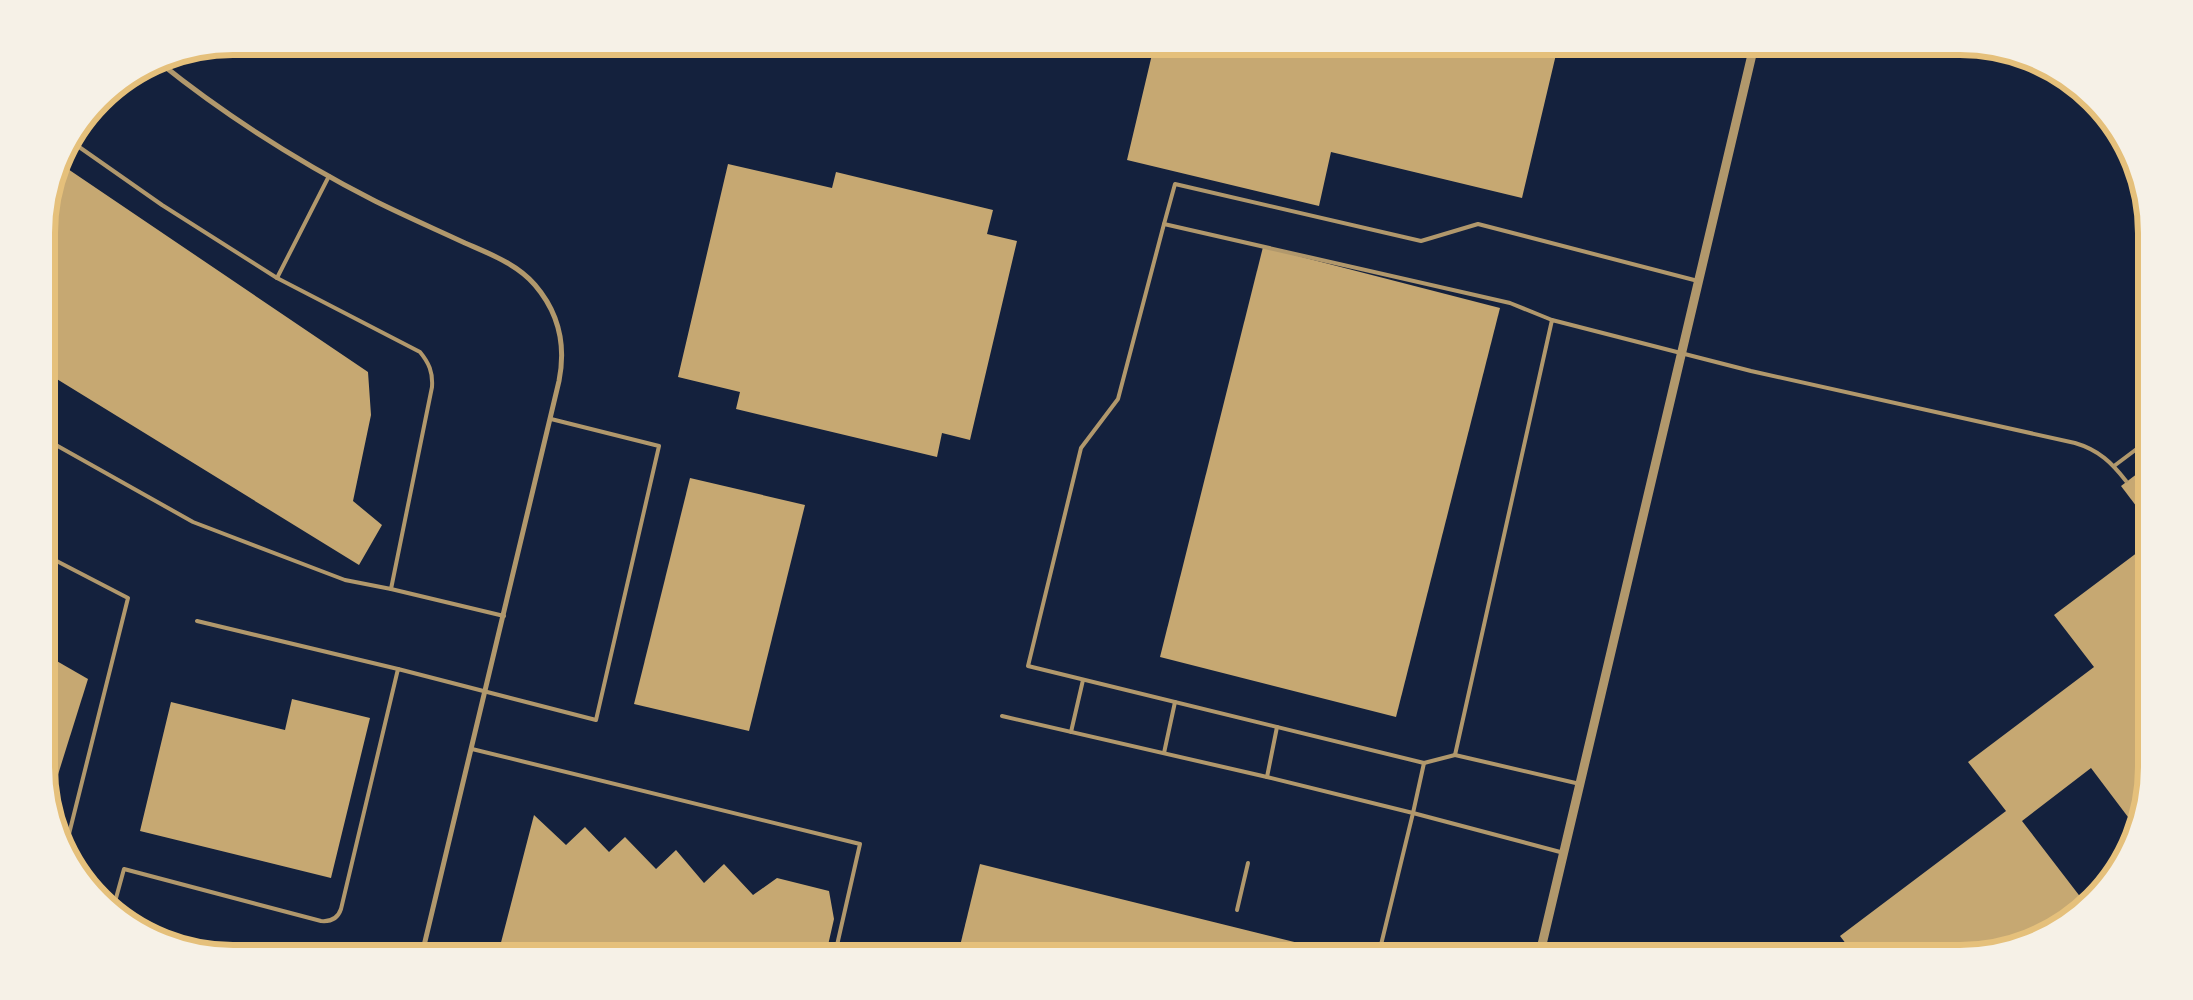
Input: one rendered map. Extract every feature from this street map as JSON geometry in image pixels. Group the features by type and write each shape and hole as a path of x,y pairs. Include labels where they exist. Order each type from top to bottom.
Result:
{"street":[{"path":"1542,945 1752,55"},
{"path":"167,68 244,125 329,176 386,207 500,259 525,275 535,285 552,309 561,337 562,367 551,419 424,945"}],"lane":[{"path":"78,146 162,204 277,278 420,352 432,372 432,387 391,589"},
{"path":"277,278 329,176"},
{"path":"1580,784 1455,755 1424,763 1028,666 1081,448 1118,398 1175,184 1421,241 1478,224 1698,281"},
{"path":"1164,224 1510,303 1552,320 1751,371 2076,443 2098,452 2114,466 2126,481"},
{"path":"1455,755 1552,320"},
{"path":"197,621 398,669 596,720 659,446 551,419"},
{"path":"55,444 193,522 345,580 504,616"},
{"path":"2114,466 2138,448"},
{"path":"55,560 128,598 69,835"},
{"path":"115,900 124,869 322,921 332,921 336,918 341,909 398,669"},
{"path":"1071,732 1083,680"},
{"path":"1164,753 1175,702"},
{"path":"1002,716 1267,777 1564,853"},
{"path":"1267,777 1277,727"},
{"path":"472,749 860,844 837,945"},
{"path":"1381,945 1424,763"},
{"path":"1237,910 1248,863"}],"building":[{"path":"1152,55 1556,55 1522,198 1331,152 1319,206 1127,160"},
{"path":"728,164 832,188 836,172 993,210 987,234 1017,241 970,440 942,433 937,457 736,409 740,392 678,377"},
{"path":"67,169 368,372 371,415 353,501 382,525 359,565 55,378 55,221 58,198"},
{"path":"1263,247 1500,308 1396,717 1160,657"},
{"path":"2138,473 2138,508 2121,486"},
{"path":"690,478 805,505 749,731 634,704"},
{"path":"2138,552 2138,779 2130,820 2091,768 2022,821 2081,898 2059,915 2039,927 1995,942 1972,945 1847,945 1840,936 2006,811 1968,762 2094,667 2054,615"},
{"path":"55,660 88,679 56,782"},
{"path":"292,699 370,718 331,878 140,831 171,702 285,730"},
{"path":"534,815 566,845 585,827 609,852 625,837 656,869 676,850 704,883 724,864 753,895 777,878 829,891 834,919 828,945 500,945"},
{"path":"980,864 1307,945 960,945"}]}
